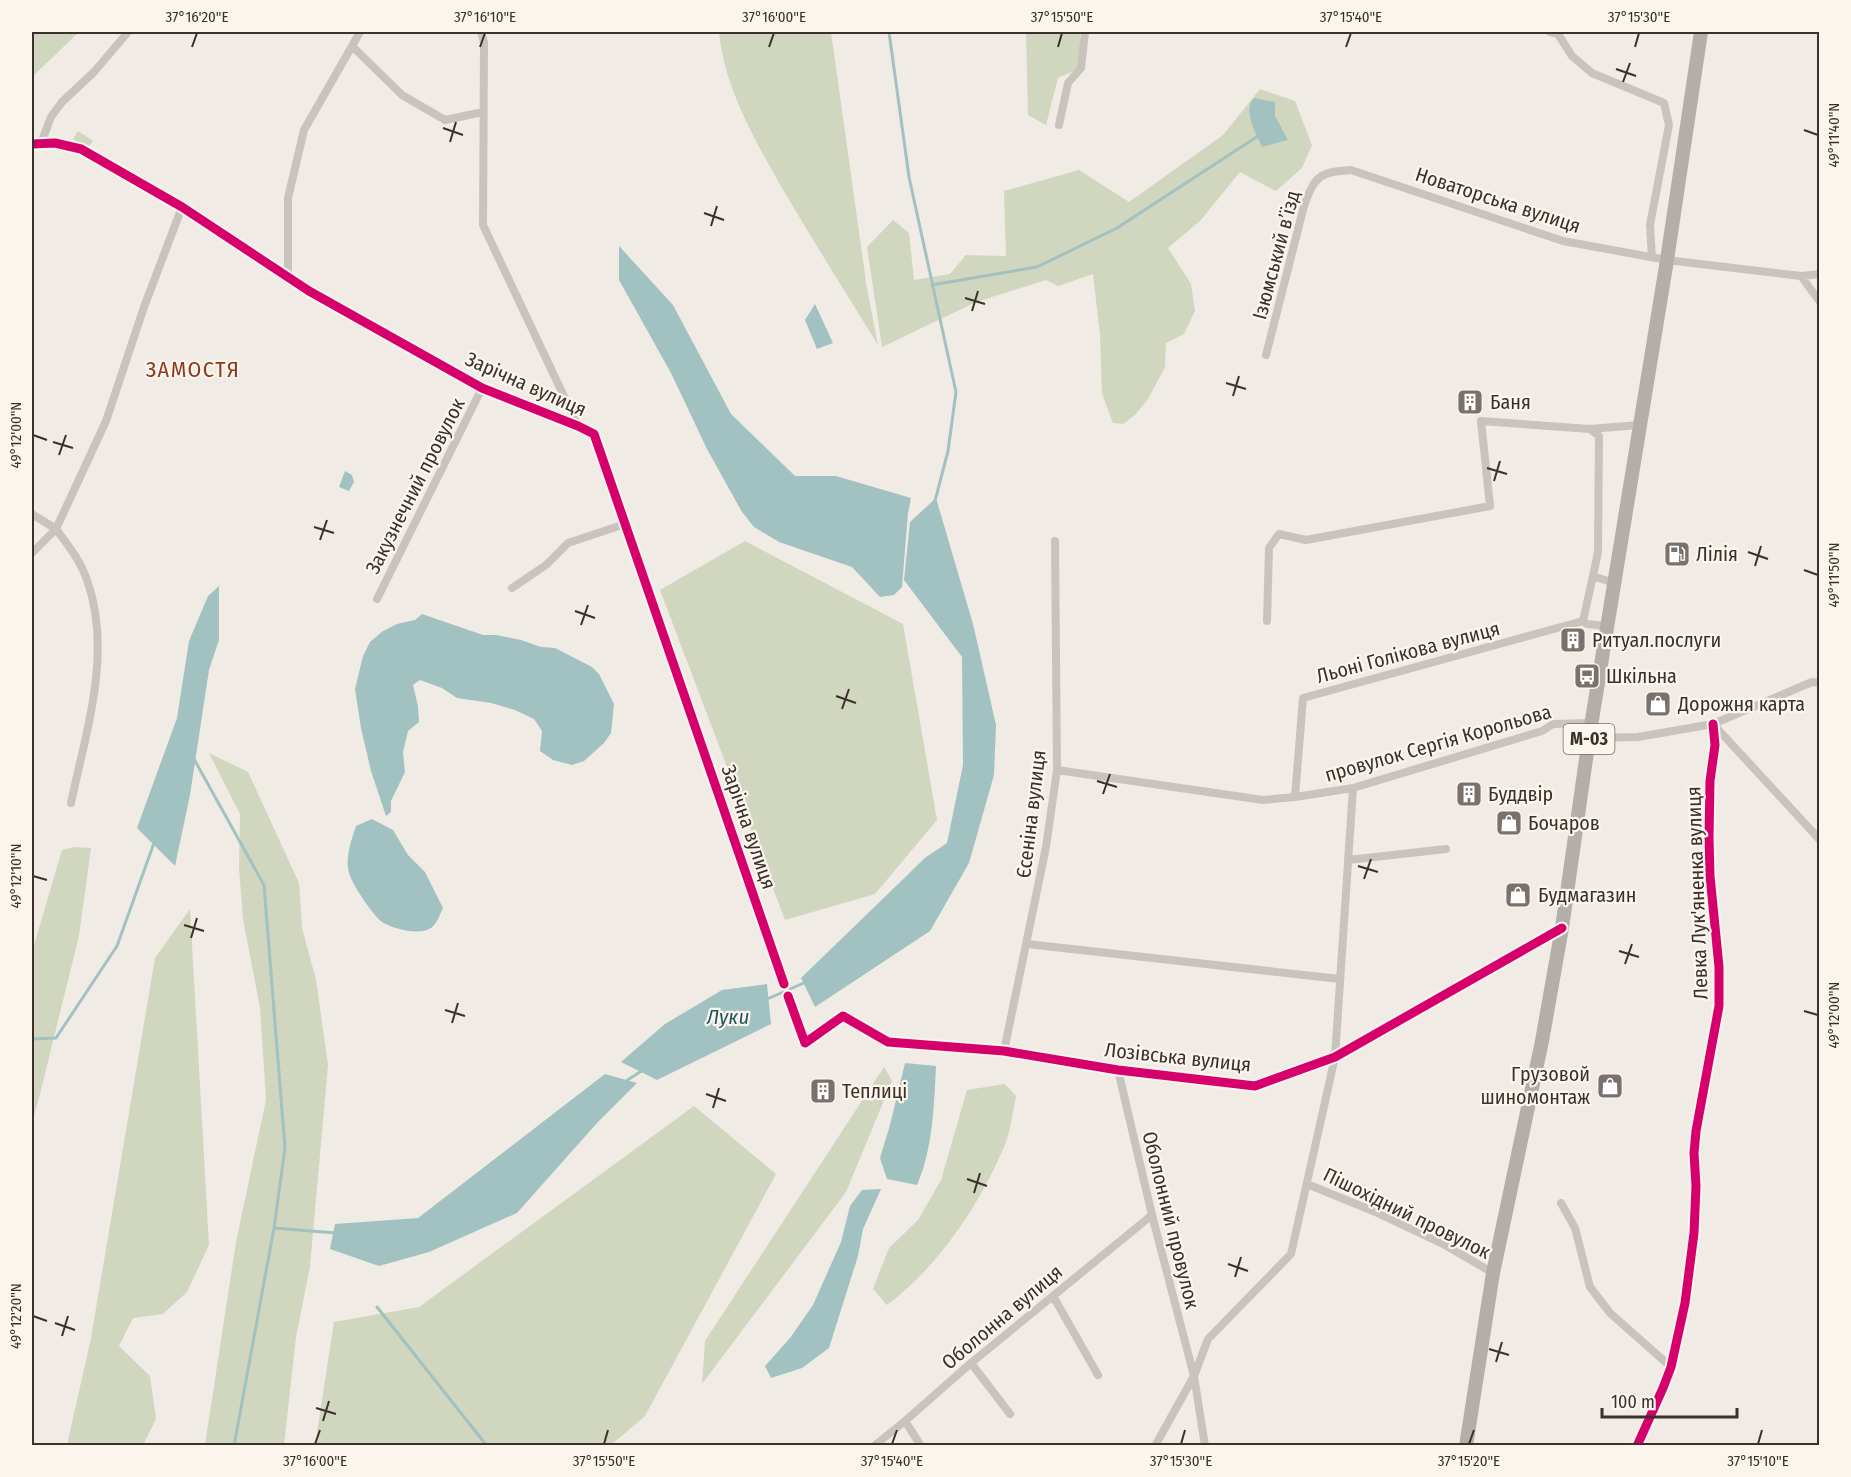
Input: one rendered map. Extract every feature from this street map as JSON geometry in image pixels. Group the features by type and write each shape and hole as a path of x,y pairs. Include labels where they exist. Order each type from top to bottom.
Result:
{"highway":[{"name":"М-03","path":"1466,1446 1493,1273 1542,1041 1562,928 1589,738 1667,260 1701,32"}],"street":[{"path":"40,143 51,117 62,102 94,72 128,32"},
{"path":"288,277 288,198 304,130 360,32"},
{"path":"481,32 484,42 483,225 578,426"},
{"path":"1059,125 1068,83 1081,68 1085,32"},
{"path":"1550,32 1558,34 1572,56 1592,73 1664,103 1669,125 1650,225 1652,257"},
{"path":"352,46 402,95 445,120 483,112"},
{"name":"Зарічна вулиця","path":"32,144 55,143 81,149 182,207 309,291 482,388 594,434 784,984"},
{"name":"Новаторська вулиця","path":"1329,171 1351,170 1563,241 1667,260 1801,276 1820,274"},
{"name":"Ізюмський в’їзд","path":"1266,355 1308,195 1312,184 1329,171"},
{"path":"32,553 56,529 106,421 144,307 182,207"},
{"path":"1801,276 1820,302"},
{"name":"Закузнечний провулок","path":"377,599 482,388"},
{"path":"1267,621 1269,548 1280,534 1306,540 1490,506 1481,422 1590,429 1639,425"},
{"path":"1583,621 1598,552 1599,436 1590,429"},
{"path":"32,514 56,529 75,555 87,579 97,615 99,635 97,677 71,803"},
{"path":"512,588 546,565 568,543 625,524"},
{"name":"Єсеніна вулиця","path":"1004,1051 1046,847 1057,770 1055,541"},
{"path":"1593,576 1614,583"},
{"name":"Льоні Голікова вулиця","path":"1295,797 1303,698 1583,621 1587,624 1607,626"},
{"path":"1589,738 1638,737 1713,724 1812,682 1820,683"},
{"name":"провулок Сергія Корольова","path":"1057,770 1263,800 1353,788 1542,731 1553,724 1592,723"},
{"path":"1713,724 1820,840"},
{"name":"Левка Лук'яненка вулиця","path":"1637,1446 1671,1367 1685,1303 1694,1233 1696,1131 1719,1006 1720,985 1710,885 1709,847 1710,781 1715,745 1713,724"},
{"path":"1155,1446 1194,1376 1208,1339 1292,1254 1335,1057 1353,788"},
{"path":"1348,860 1446,849"},
{"name":"Лозівська вулиця","path":"788,996 804,1043 843,1016 888,1042 1004,1051 1118,1070 1256,1086 1335,1057 1562,928"},
{"path":"1027,944 1340,979"},
{"name":"Оболонний провулок","path":"1118,1070 1152,1215 1194,1376 1205,1446"},
{"name":"Пішохідний провулок","path":"1307,1184 1373,1211 1444,1245 1493,1273"},
{"path":"1561,1203 1575,1228 1590,1287 1610,1313 1671,1367"},
{"name":"Оболонна вулиця","path":"874,1446 971,1363 1152,1215"},
{"path":"1053,1296 1098,1375"},
{"path":"971,1363 1010,1414"},
{"path":"905,1421 921,1446"}],"green space":[{"path":"32,32 79,32 32,77"},
{"path":"719,32 831,32 867,289 878,345 794,208 742,113 727,73"},
{"path":"1026,32 1080,32 1081,68 1058,78 1046,125 1028,115"},
{"path":"1260,89 1295,101 1312,145 1302,168 1276,191 1240,172 1200,221 1168,248 1191,284 1195,311 1184,334 1166,343 1165,367 1148,399 1135,415 1123,424 1113,423 1102,394 1100,335 1093,274 1058,286 1046,280 976,302 882,347 867,247 893,220 909,233 914,280 950,274 966,255 1006,256 1004,191 1079,170 1129,202 1223,135"},
{"path":"78,131 93,141 87,149 73,139"},
{"path":"745,541 903,624 937,820 875,894 785,920 660,590"},
{"path":"209,753 248,772 299,883 302,928 316,980 328,1065 310,1266 296,1337 284,1445 205,1445 236,1242 266,1100 260,1008 243,919 239,868 240,814"},
{"path":"75,847 91,848 79,936 32,1124 32,952 62,850"},
{"path":"190,909 209,1245 187,1292 163,1314 133,1318 119,1346 150,1376 156,1419 143,1445 67,1445 91,1338 155,958"},
{"path":"884,1067 892,1081 846,1192 702,1384 705,1341"},
{"path":"1005,1084 1016,1096 1012,1119 1006,1142 984,1188 941,1252 906,1289 887,1305 873,1289 889,1248 918,1220 941,1180 967,1090"},
{"path":"694,1106 776,1174 645,1416 611,1445 315,1445 334,1322 419,1307"}],"water":[{"path":"1254,98 1275,102 1275,116 1288,140 1262,147 1250,116 1249,109"},
{"path":"619,246 673,305 731,414 795,476 836,476 911,498 902,587 894,595 880,597 852,567 779,542 754,527 742,512 707,449 671,373 619,280"},
{"path":"815,304 833,343 817,349 805,320"},
{"path":"345,471 352,475 354,482 349,491 339,487"},
{"path":"936,498 973,624 996,725 994,775 969,863 930,931 815,1007 801,978 926,857 947,843 963,765 962,657 904,580 910,522"},
{"path":"219,586 219,640 209,670 190,795 175,866 137,828 177,718 189,641 208,596"},
{"path":"422,614 483,635 496,635 541,647 555,648 592,667 599,674 614,704 611,733 604,743 584,761 572,765 553,760 540,751 542,731 534,719 515,710 491,703 457,698 442,688 420,680 413,685 419,722 408,731 403,752 405,772 391,801 391,812 386,816 371,771 355,689 363,656 370,642 383,631 397,624 415,620"},
{"path":"372,819 393,830 408,855 425,872 443,908 431,928 406,931 382,922 352,881 348,870 350,844 356,826"},
{"name":"Луки","path":"767,984 771,1024 657,1080 621,1062 665,1024 722,990"},
{"path":"905,1063 936,1066 930,1142 917,1185 887,1179 880,1158"},
{"path":"605,1074 637,1083 597,1123 517,1213 429,1252 379,1266 330,1249 335,1224 418,1218"},
{"path":"881,1189 863,1229 858,1256 829,1348 802,1368 771,1378 765,1366 790,1338 813,1305 841,1242 850,1206 862,1190"}],"waterway":[{"path":"889,32 909,177 956,392 948,451 935,501"},
{"path":"932,285 1037,267 1117,228 1258,136"},
{"path":"194,759 264,885 285,1148 274,1228"},
{"path":"32,1039 56,1038 117,946 154,843"},
{"path":"765,1000 806,982"},
{"path":"626,1081 643,1070"},
{"path":"234,1446 274,1228 336,1233"},
{"path":"377,1307 487,1446"}],"cycle path":[{"path":"32,144 55,143 81,149 182,207 309,291 482,388 594,434 784,984"},
{"path":"1637,1446 1671,1367 1685,1303 1694,1233 1696,1131 1719,1006 1719,967 1710,876 1709,837 1710,781 1715,745 1713,724"},
{"path":"788,996 805,1043 843,1016 888,1042 1004,1051 1118,1070 1255,1086 1335,1057 1562,928"}],"place":[{"name":"Баня","path":"1470,402"},
{"name":"Лілія","path":"1677,554"},
{"name":"Ритуал.послуги","path":"1573,640"},
{"name":"Шкільна","path":"1587,676"},
{"name":"Дорожня карта","path":"1658,704"},
{"name":"Буддвір","path":"1469,794"},
{"name":"Бочаров","path":"1509,823"},
{"name":"Будмагазин","path":"1518,895"},
{"name":"Грузовой шиномонтаж","path":"1610,1086"},
{"name":"Теплиці","path":"823,1091"}],"district":[{"name":"ЗАМОСТЯ","path":"193,369"}]}
